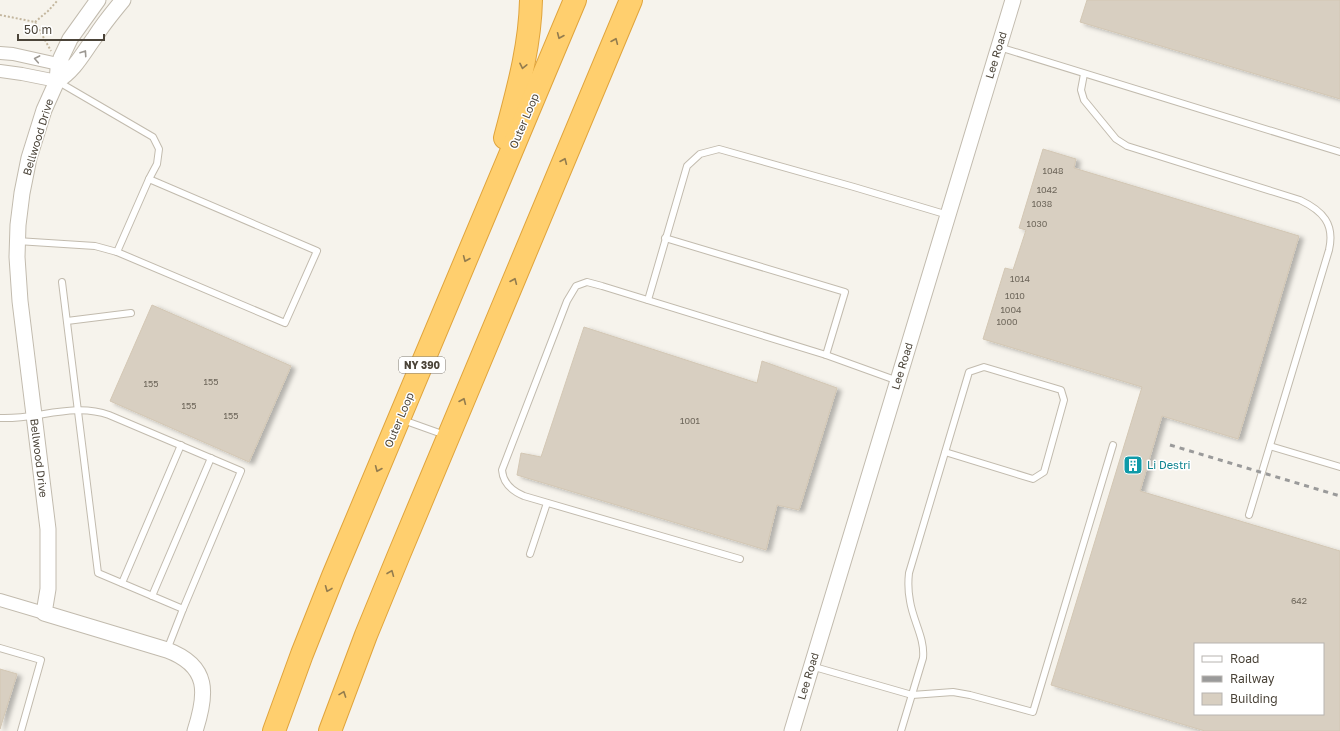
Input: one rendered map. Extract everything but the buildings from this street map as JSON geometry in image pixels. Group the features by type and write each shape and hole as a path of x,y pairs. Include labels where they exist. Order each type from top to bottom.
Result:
{"highway":[{"path":"475,239 488,200 522,73 528,37 531,0"},
{"name":"Outer Loop","path":"274,731 314,622 575,0"},
{"path":"330,731 366,635 631,0"}],"street":[{"name":"Bellwood Drive","path":"66,66 63,53 70,39 98,0"},
{"name":"Bellwood Drive","path":"44,612 48,589 48,534 46,508 17,271 17,241 22,193 29,158 44,110 57,81 66,66 123,0"},
{"name":"Lee Road","path":"792,731 1013,0"},
{"path":"0,52 66,66"},
{"path":"0,71 57,81"},
{"path":"0,600 167,650 183,658 190,664 200,678 203,691 202,706 195,731"}],"lane":[{"path":"999,47 1340,152"},
{"path":"1084,74 1081,90 1084,100 1119,142 1127,146 1296,199 1319,211 1330,227 1331,239 1329,250 1249,515"},
{"path":"57,81 153,137 158,149 157,164 117,252"},
{"path":"648,300 687,166 700,154 719,149 948,215"},
{"path":"17,241 95,246 117,252 286,324 317,251 149,179"},
{"path":"665,238 845,292 826,355"},
{"path":"62,282 98,573 183,609"},
{"path":"740,559 547,503 515,492 502,478 502,470 567,301 576,286 587,282 826,355 898,381"},
{"path":"67,321 130,313"},
{"path":"901,731 923,658 924,650 910,602 908,586 909,573 945,452 969,372 984,367 1061,390 1064,400 1044,472 1033,479 945,452"},
{"path":"0,418 77,410 91,410 104,413 241,471 167,650"},
{"path":"399,419 448,437"},
{"path":"811,666 912,695 953,692 1033,712 1113,445"},
{"path":"122,583 181,446"},
{"path":"1270,446 1340,467"},
{"path":"152,596 211,458"},
{"path":"530,554 547,503"},
{"path":"0,648 41,660 21,731"}],"path":[{"path":"36,22 58,0"},
{"path":"0,14 36,22 66,66"}],"railway":[{"path":"1170,445 1340,496"}],"place":[{"name":"Li Destri","path":"1133,465"}]}
